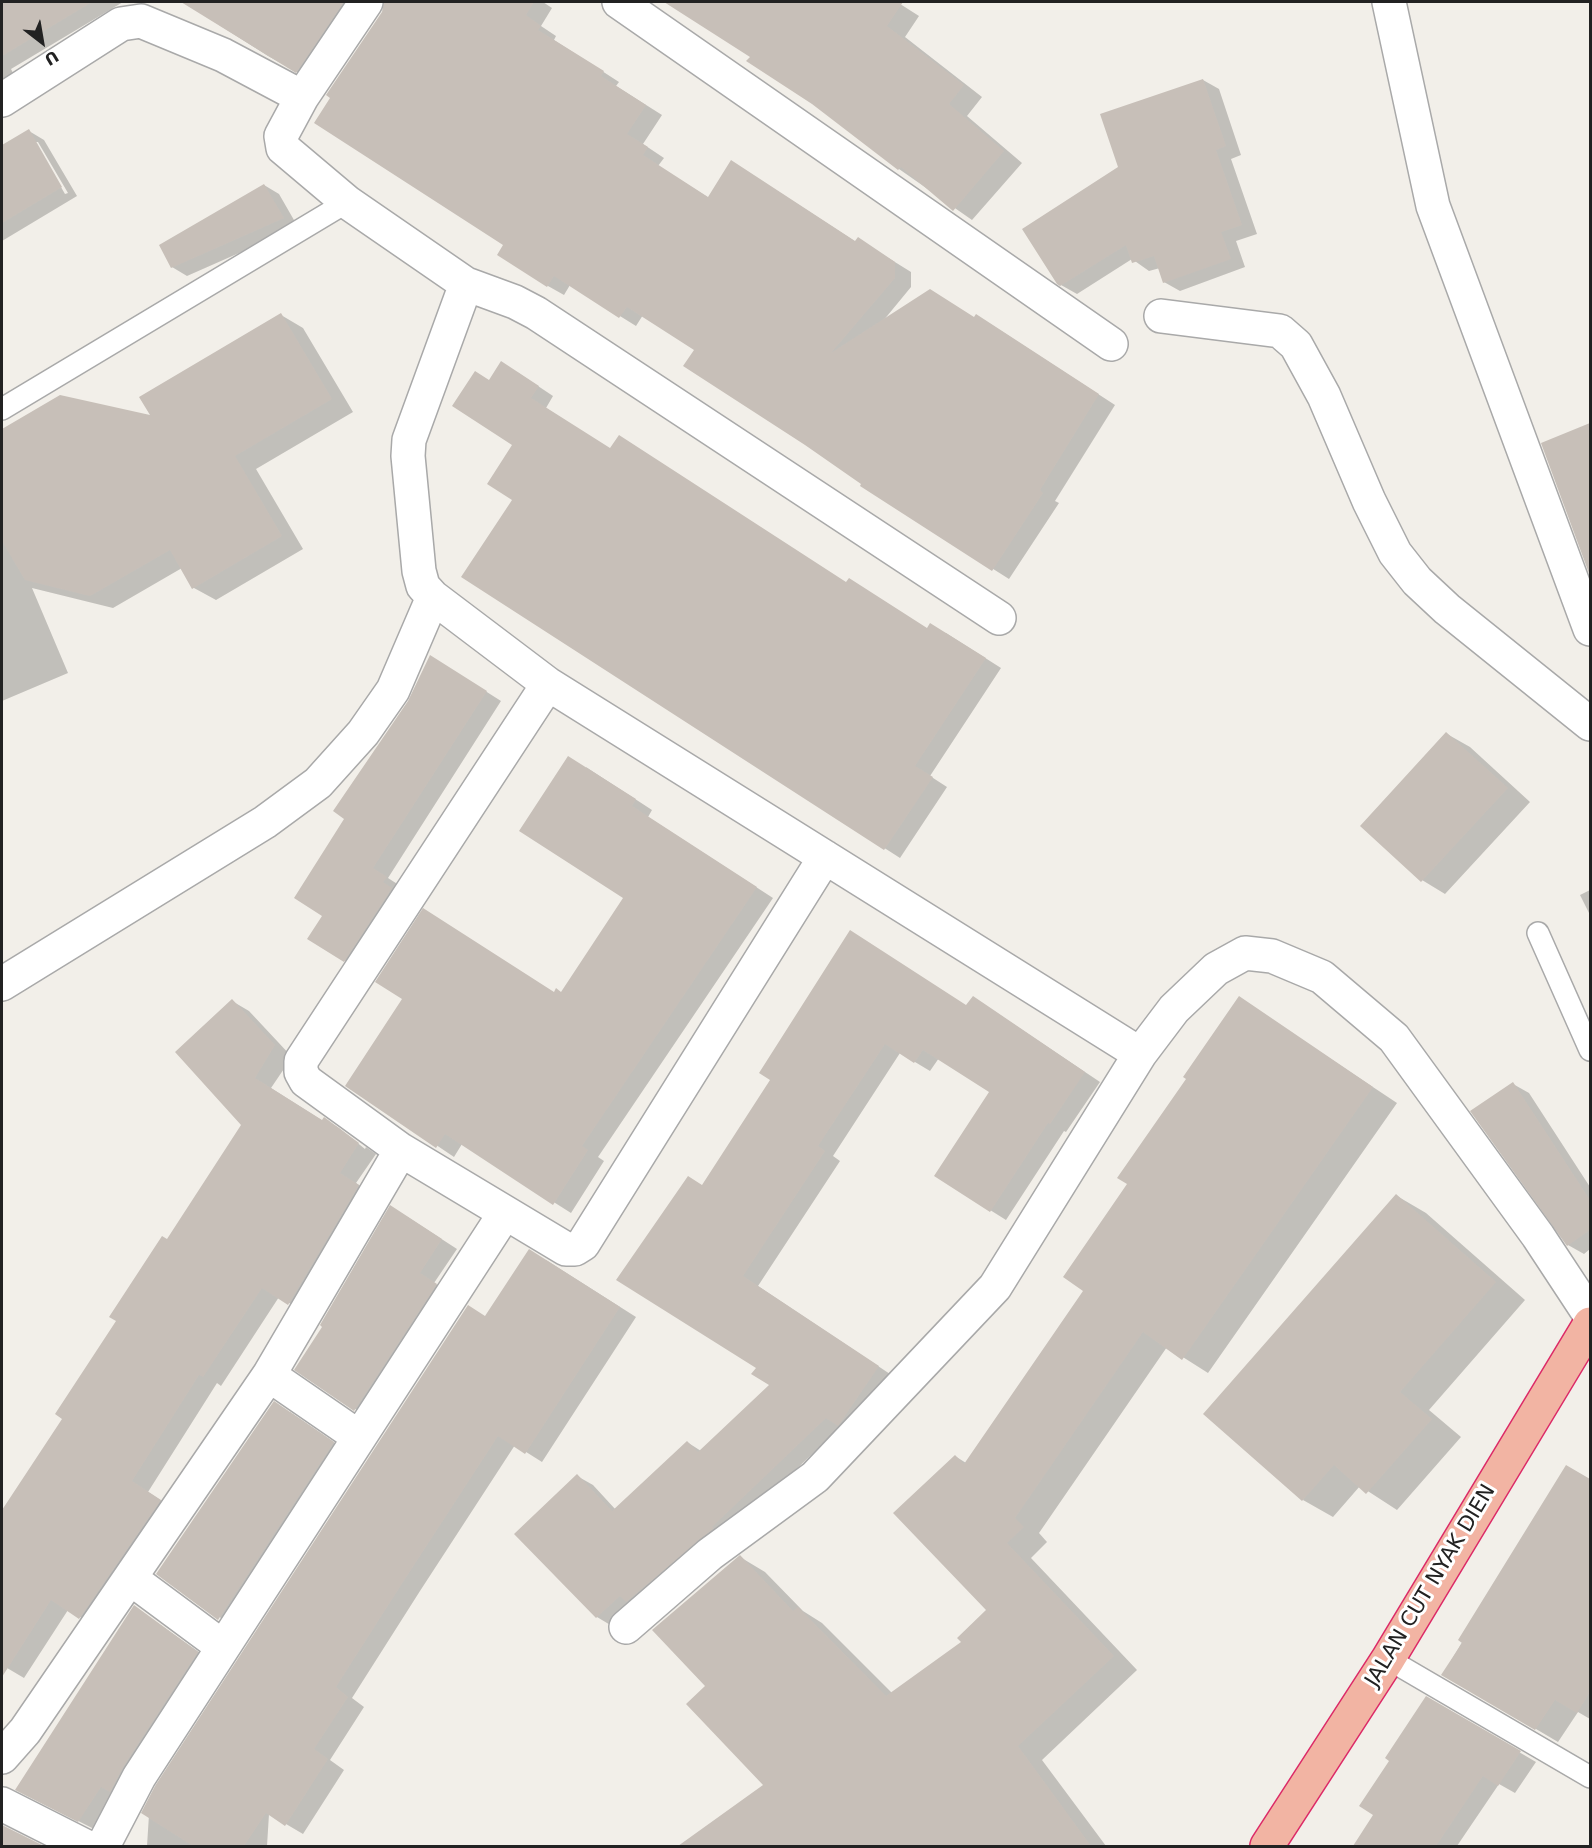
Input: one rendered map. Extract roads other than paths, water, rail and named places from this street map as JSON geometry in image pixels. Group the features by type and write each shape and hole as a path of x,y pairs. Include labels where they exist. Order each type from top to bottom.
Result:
{"highway":[{"name":"JALAN CUT NYAK DIEN","path":"1267,1846 1388,1659 1590,1324"}],"street":[{"path":"366,2 302,97 281,136 283,148 347,202 466,284 515,302 536,313 999,618"},
{"path":"619,2 1111,344"},
{"path":"1389,2 1433,206 1590,629"},
{"path":"2,100 114,13 154,24 222,55 302,97"},
{"path":"466,284 409,440 408,456 419,572 423,586 433,597 548,684 1140,1054"},
{"path":"1161,316 1280,331 1296,345 1324,396 1379,522 1395,553 1417,581 1447,609 1590,724"},
{"path":"2,984 265,822 318,783 363,733 393,690 433,597"},
{"path":"548,684 301,1061 301,1072 306,1081 401,1150 566,1249 575,1249 584,1244 825,857"},
{"path":"626,1627 710,1554 815,1477 995,1287 1140,1054 1174,1009 1216,969 1245,952 1272,956 1322,977 1394,1038 1538,1236 1590,1315"},
{"path":"2,1757 25,1731 269,1375 401,1150"},
{"path":"103,1846 139,1777 505,1213"},
{"path":"269,1375 358,1437"},
{"path":"130,1578 223,1647"},
{"path":"2,1804 85,1846"}],"lane":[{"path":"2,409 347,202"},
{"path":"1538,933 1590,1050"},
{"path":"1388,1659 1590,1777"}]}
